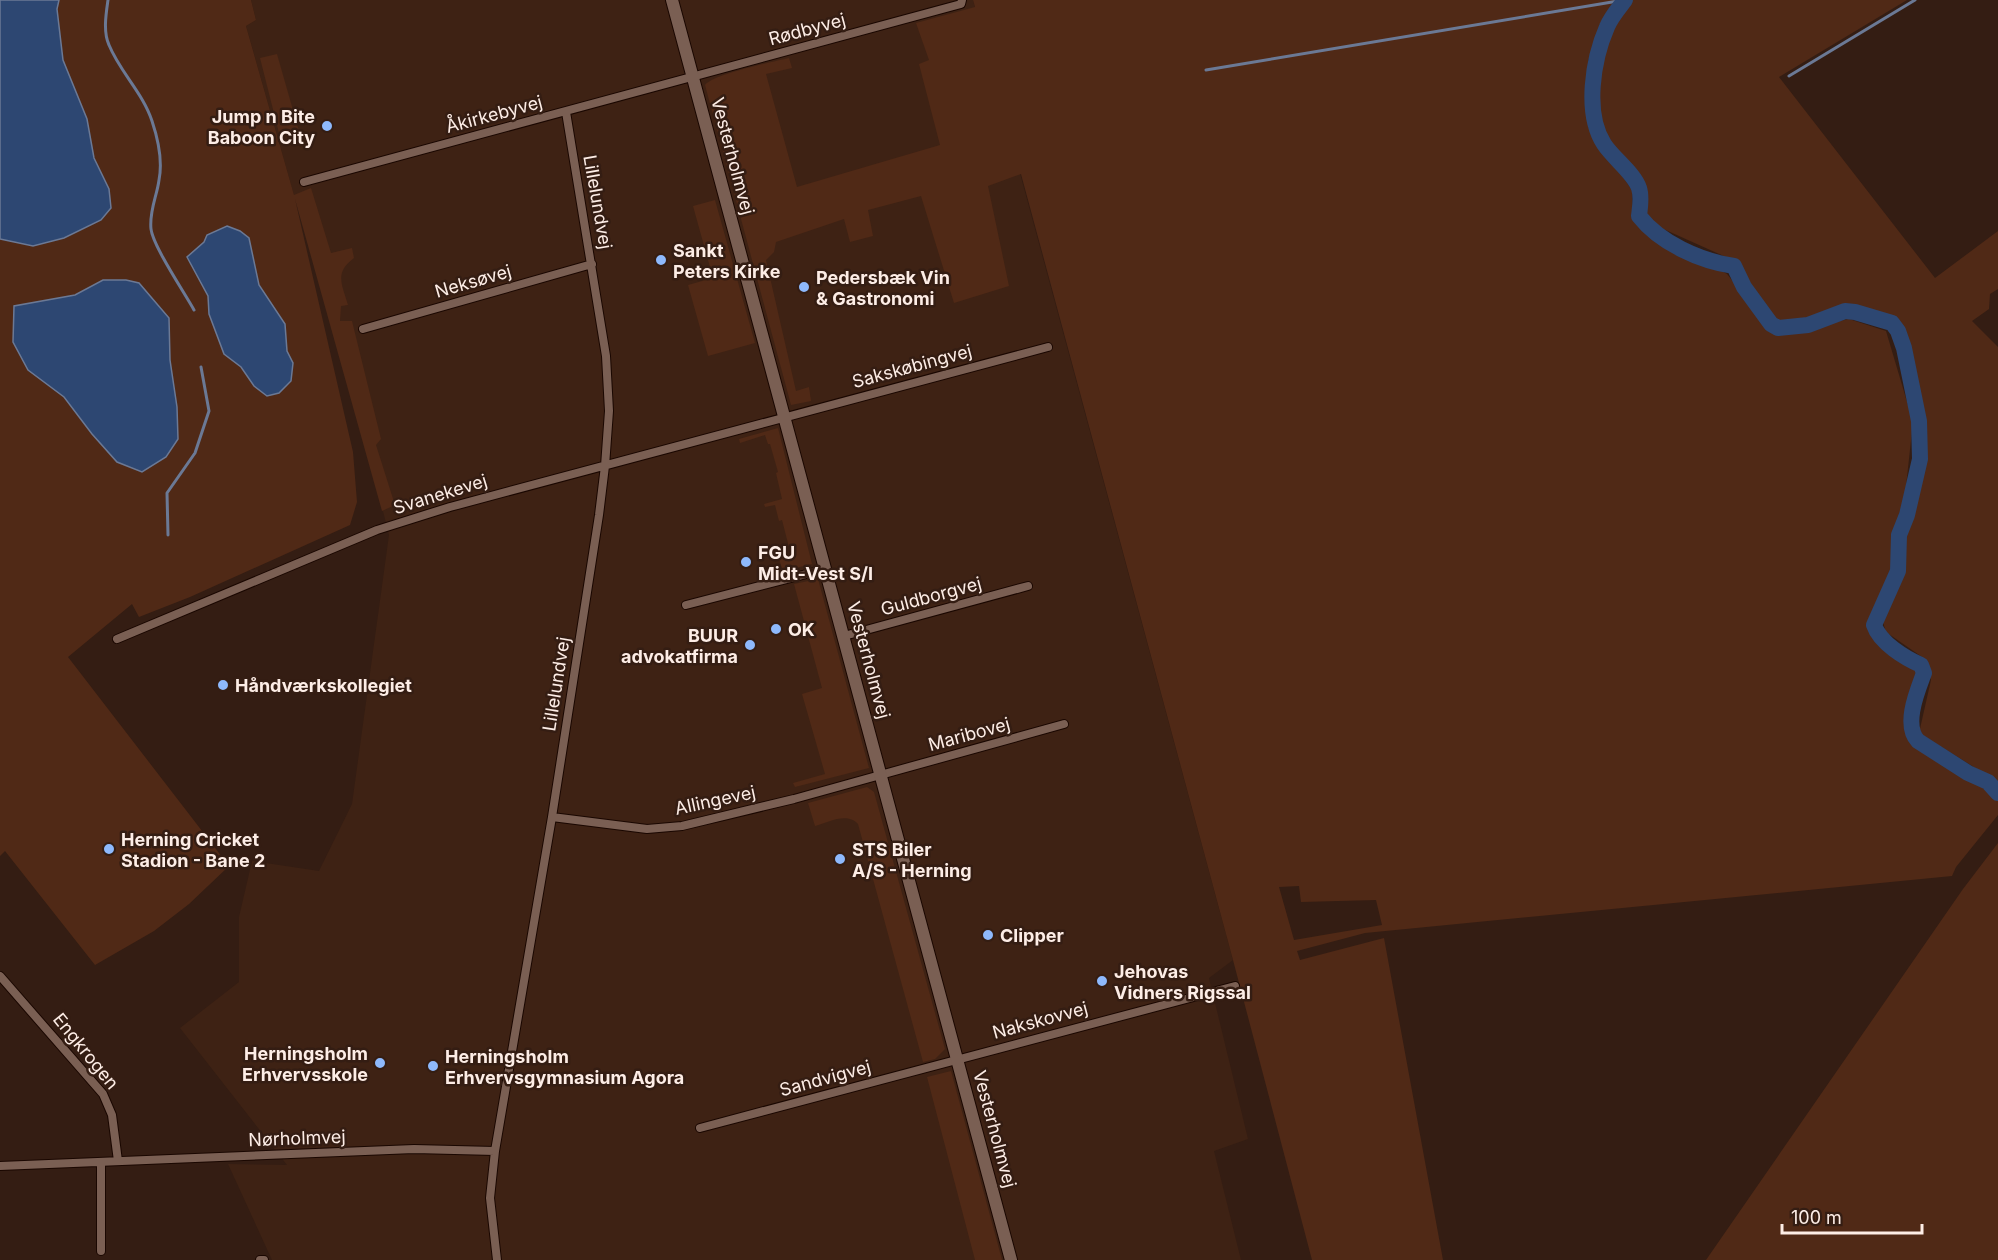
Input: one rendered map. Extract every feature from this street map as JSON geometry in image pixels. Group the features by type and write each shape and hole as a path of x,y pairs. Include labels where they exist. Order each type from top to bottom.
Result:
{"street":[{"name":"Vesterholmvej","path":"672,0 1011,1260"},
{"name":"Rødbyvej","path":"693,77 961,4 962,0"},
{"name":"Åkirkebyvej","path":"304,182 693,77"},
{"name":"Lillelundvej","path":"497,1260 490,1198 495,1151 552,817 605,465 609,411 606,356 566,112"},
{"name":"Neksøvej","path":"363,329 592,264"},
{"name":"Sakskøbingvej","path":"785,417 1048,347"},
{"name":"Svanekevej","path":"117,639 377,530 450,507 785,417"},
{"path":"686,605 826,569"},
{"name":"Guldborgvej","path":"844,636 1028,586"},
{"name":"Maribovej","path":"881,775 1064,724"},
{"name":"Allingevej","path":"552,817 647,829 682,826 795,799 881,775"},
{"name":"Engkrogen","path":"0,976 103,1094 112,1115 118,1161"},
{"name":"Nakskovvej","path":"957,1059 1235,986"},
{"name":"Sandvigvej","path":"700,1128 957,1059"},
{"name":"Nørholmvej","path":"0,1166 414,1149 495,1151"},
{"path":"100,1162 100,1251"}],"shaded area":[{"path":"0,0 251,0 256,20 246,26 294,195 311,188 331,253 352,248 354,258 344,269 341,279 348,305 341,306 340,321 352,321 381,439 376,445 395,505 382,511 295,199 353,452 357,502 350,525 190,597 139,617 132,604 68,657 229,866 189,904 154,931 95,965 5,851 0,856"},
{"path":"251,0 973,0 1233,960 1209,978 1248,1139 1214,1151 1241,1260 272,1260 228,1164 287,1165 180,1028 239,982 239,917 252,861 319,871 352,804 389,535 304,198 295,199 246,26 256,20"},
{"path":"973,0 1617,0 1604,19 1588,61 1588,127 1632,190 1633,220 1727,274 1776,335 1849,319 1886,331 1913,422 1903,514 1892,572 1870,626 1874,637 1917,667 1920,675 1906,726 1909,738 1986,786 1998,799 1998,815 1956,867 1952,876 1365,933 1297,951 1300,960 1384,938 1443,1260 1312,1260 1021,174 988,186 1009,286 954,303 921,196 868,210 873,236 850,242 844,219 776,242 774,252 766,260 796,391 809,387 811,401 791,405 705,85 731,73 789,58 792,68 766,74 797,187 940,145 919,64 929,60 916,23 975,7","holes":["1299,886 1301,902 1376,900 1382,925 1294,940 1279,887"]},
{"path":"1630,0 1907,0 1779,77 1935,278 1998,231 1998,289 1990,294 1989,309 1972,321 1998,347 1998,784 1919,733 1931,680 1925,659 1886,632 1883,622 1902,574 1903,537 1924,462 1923,418 1905,333 1892,318 1850,305 1809,320 1778,322 1748,287 1737,262 1650,223 1644,212 1645,186 1608,142 1598,112 1599,67 1612,28"},
{"path":"277,54 299,131 280,137 260,58"},
{"path":"715,200 755,343 708,356 688,285 713,278 693,206"},
{"path":"778,428 812,564 783,571 779,559 791,555 782,520 779,521 775,505 765,507 764,504 782,499 776,473 778,472 770,444 765,435 740,443 739,439"},
{"path":"818,579 869,768 795,787 793,783 825,774 802,694 822,688 794,584"},
{"path":"867,787 874,792 945,1049 935,1059 923,1062 858,824 854,820 843,818 815,826 808,803"},
{"path":"1998,843 1998,1260 1706,1260 1963,889"},
{"path":"951,1071 1002,1260 975,1260 927,1077"}],"water":[{"path":"0,0 59,0 57,9 63,60 87,119 94,158 109,189 111,208 101,220 64,238 33,246 0,239"},
{"path":"227,226 240,231 249,238 259,285 285,324 287,351 293,363 291,381 279,393 267,396 254,386 241,367 224,354 209,314 208,296 187,257 204,242 207,235"},
{"path":"103,280 126,280 139,283 169,318 170,360 177,407 178,439 166,457 142,472 117,462 64,397 28,370 13,342 14,306 75,295"}],"waterway":[{"path":"108,0 107,40 148,111 158,142 160,172 151,216 153,237 194,310"},
{"path":"1206,70 1624,0"},
{"path":"1625,0 1611,20 1602,40 1595,70 1592,102 1594,117 1604,144 1633,177 1639,188 1641,198 1639,216 1658,234 1682,249 1708,260 1734,266 1744,287 1771,324 1778,328 1808,325 1845,311 1892,323 1898,331 1904,348 1919,421 1920,459 1907,515 1899,535 1898,571 1874,625 1887,644 1921,665 1924,673 1911,717 1914,734 1918,741 1968,773 1988,782 1998,793"},
{"path":"1789,76 1915,0"},
{"path":"168,535 167,493 195,453 209,411 201,367"}],"place":[{"name":"Jump n Bite Baboon City","path":"327,126"},
{"name":"Sankt Peters Kirke","path":"661,260"},
{"name":"Pedersbæk Vin & Gastronomi","path":"804,287"},
{"name":"FGU Midt-Vest S/I","path":"746,562"},
{"name":"OK","path":"776,629"},
{"name":"BUUR advokatfirma","path":"750,645"},
{"name":"Håndværkskollegiet","path":"223,685"},
{"name":"Herning Cricket Stadion - Bane 2","path":"109,849"},
{"name":"STS Biler A/S - Herning","path":"840,859"},
{"name":"Clipper","path":"988,935"},
{"name":"Jehovas Vidners Rigssal","path":"1102,981"},
{"name":"Herningsholm Erhvervsskole","path":"380,1063"},
{"name":"Herningsholm Erhvervsgymnasium Agora","path":"433,1066"}]}
